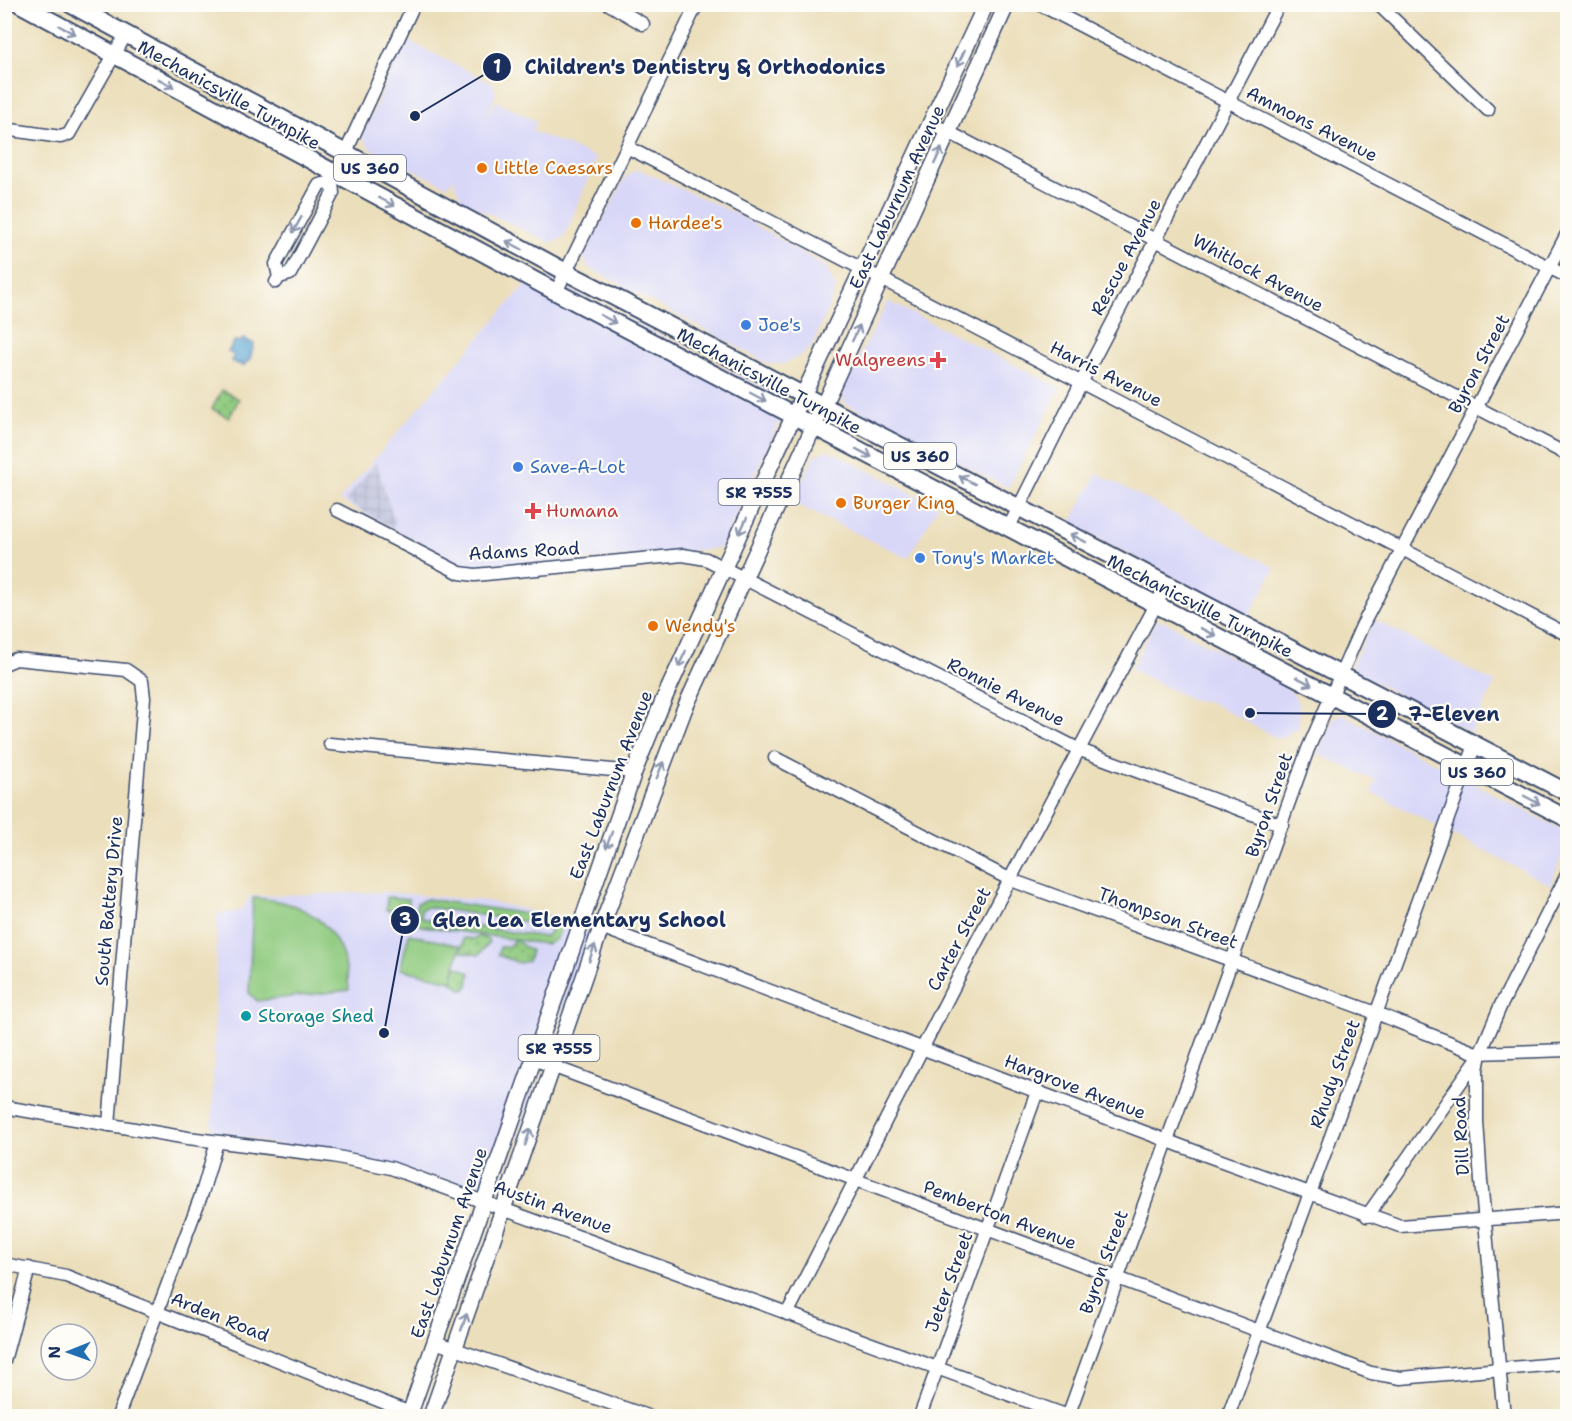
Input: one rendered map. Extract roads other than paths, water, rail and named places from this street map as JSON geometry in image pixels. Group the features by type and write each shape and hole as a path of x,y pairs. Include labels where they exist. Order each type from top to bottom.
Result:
{"highway":[{"name":"Mechanicsville Turnpike","path":"20,4 334,179 556,292 1568,819"},
{"name":"Mechanicsville Turnpike","path":"70,4 345,155 566,272 1568,793"}],"main road":[{"name":"East Laburnum Avenue","path":"412,1415 435,1342 634,772 663,701 986,4"},
{"name":"East Laburnum Avenue","path":"813,426 1007,4"},
{"name":"SR 7555","path":"431,1416 601,928 684,710 813,426"}],"street":[{"path":"278,280 276,264 319,185 334,179 414,4"},
{"path":"609,4 643,24"},
{"path":"556,292 697,4"},
{"name":"Ammons Avenue","path":"1039,4 1568,277"},
{"name":"Rescue Avenue","path":"1009,527 1082,381 1279,4"},
{"path":"1378,4 1488,110"},
{"path":"4,129 64,136 72,129 125,36"},
{"name":"Whitlock Avenue","path":"931,123 1568,455"},
{"name":"Harris Avenue","path":"627,147 882,277 1568,635"},
{"name":"Byron Street","path":"1068,1416 1330,694 1568,232"},
{"name":"Adams Road","path":"338,510 460,573 475,575 683,555 706,559 724,568"},
{"name":"Ronnie Avenue","path":"724,568 1080,750 1282,825"},
{"name":"Carter Street","path":"787,1314 923,1048 1167,584"},
{"name":"South Battery Drive","path":"4,664 16,660 126,670 142,681 144,698 109,1125"},
{"path":"330,744 634,772"},
{"name":"Rhudy Street","path":"1228,1416 1475,745"},
{"name":"Thompson Street","path":"775,758 1011,880 1376,1013 1480,1054 1568,1050"},
{"name":"Dill Road","path":"1504,1416 1476,1120 1477,1070 1480,1054 1500,1007 1568,873"},
{"name":"Hargrove Avenue","path":"582,920 1367,1216 1400,1226 1568,1213"},
{"path":"1367,1216 1480,1054"},
{"name":"Pemberton Avenue","path":"533,1059 1371,1373 1401,1378 1500,1371 1568,1363"},
{"name":"Jeter Street","path":"920,1416 1037,1092"},
{"name":"Austin Avenue","path":"4,1107 217,1142 364,1162 418,1177 1068,1416"},
{"path":"118,1416 212,1167 217,1142"},
{"name":"Arden Road","path":"4,1264 66,1276 412,1415"},
{"path":"4,1361 29,1268"},
{"path":"435,1342 647,1416"}],"water":[{"path":"243,338 254,344 250,359 243,366 231,361 234,355 228,352 235,340 240,343"}],"place":[{"name":"Children's Dentistry & Orthodonics","path":"415,116"},
{"name":"Little Caesars","path":"482,168"},
{"name":"Hardee's","path":"636,223"},
{"name":"Joe's","path":"746,325"},
{"name":"Walgreens","path":"938,360"},
{"name":"Save-A-Lot","path":"518,467"},
{"name":"Burger King","path":"841,503"},
{"name":"Humana","path":"533,511"},
{"name":"Tony's Market","path":"920,558"},
{"name":"Wendy's","path":"653,626"},
{"name":"7-Eleven","path":"1250,713"},
{"name":"Storage Shed","path":"246,1016"},
{"name":"Glen Lea Elementary School","path":"384,1033"}]}
